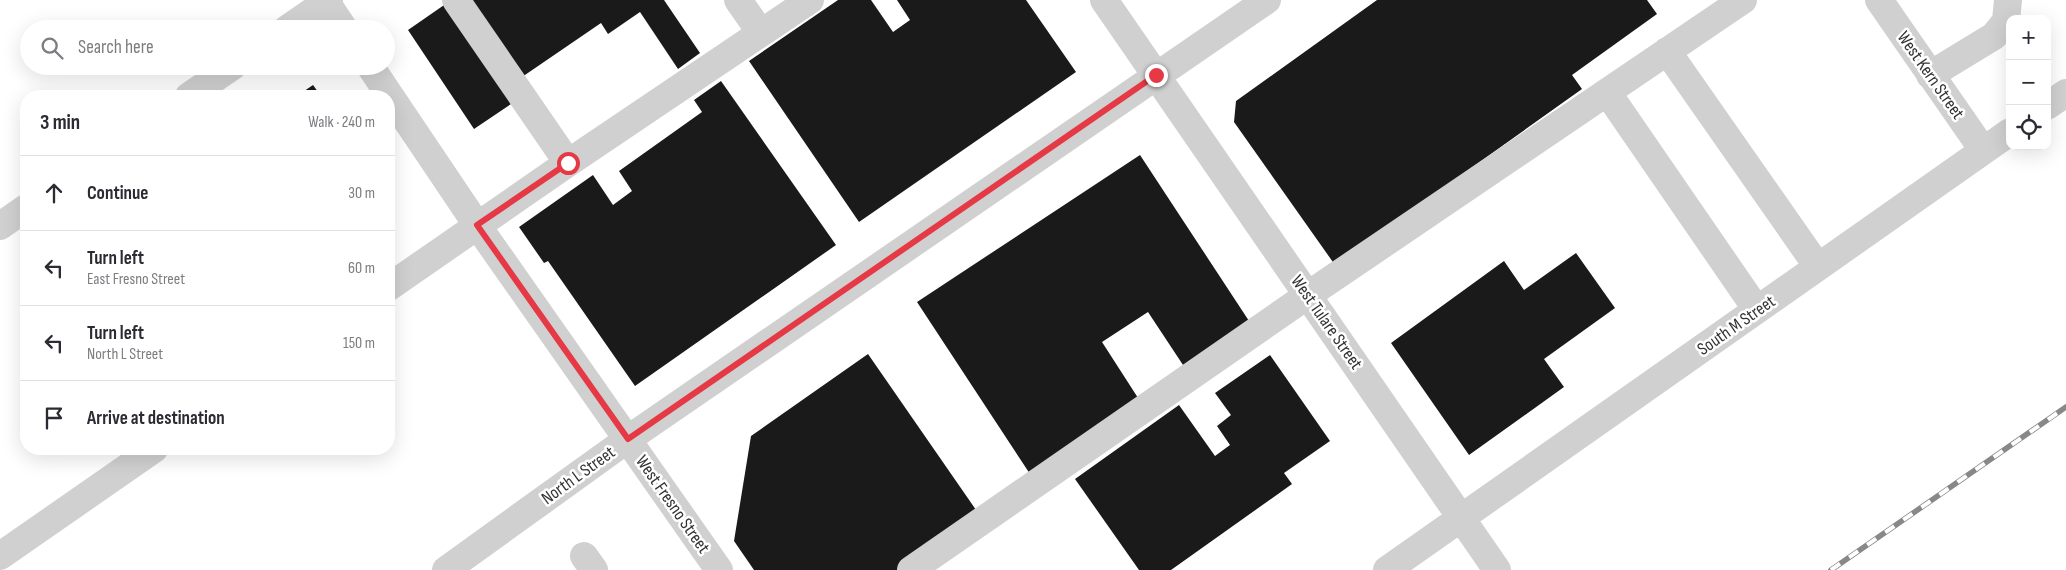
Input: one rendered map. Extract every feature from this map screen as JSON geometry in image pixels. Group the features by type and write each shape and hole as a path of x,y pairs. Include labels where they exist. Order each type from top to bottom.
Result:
{"street":[{"path":"456,0 568,163"},
{"path":"738,0 761,33"},
{"path":"395,283 477,225 810,0"},
{"name":"West Tulare Street","path":"1104,0 1463,518 1497,570"},
{"name":"North L Street","path":"446,570 628,439 1267,0"},
{"path":"911,570 1308,295 1743,0"},
{"name":"West Kern Street","path":"1878,0 1983,150"},
{"path":"1930,75 1994,36 2006,21 2008,0"},
{"path":"300,20 327,1 339,20"},
{"path":"1667,51 1818,267"},
{"path":"198,90 220,75"},
{"name":"West Fresno Street","path":"376,75 386,90"},
{"path":"1607,92 1757,310"},
{"path":"2048,105 2066,92"},
{"name":"West Fresno Street","path":"395,103 477,225 719,570"},
{"name":"South M Street","path":"1387,570 2006,135"},
{"path":"0,226 20,212"},
{"path":"0,556 145,455"}],"building":[{"path":"470,0 664,0 700,53 678,69 640,12 608,34 601,23 522,77"},
{"path":"838,0 871,0 893,32 910,20 897,0 1026,0 1076,72 859,222 749,61"},
{"path":"1377,0 1647,0 1657,14 1572,75 1582,89 1335,265 1234,122 1236,101"},
{"path":"447,3 514,102 474,129 408,30"},
{"path":"721,81 836,245 635,386 548,261 544,263 519,227 593,175 613,205 632,191 619,171 702,112 694,100"},
{"path":"313,85 317,90 306,90"},
{"path":"1140,155 1251,324 1185,368 1148,312 1102,342 1140,401 1030,474 917,302"},
{"path":"1576,253 1615,308 1544,359 1564,387 1469,455 1391,343 1504,261 1524,290"},
{"path":"868,354 983,520 911,570 754,570 734,541 751,436"},
{"path":"1270,355 1330,441 1284,473 1292,484 1171,570 1139,570 1075,479 1179,405 1215,456 1230,445 1217,426 1231,415 1215,393"}],"railway":[{"path":"1831,570 2066,407"}],"route":[{"path":"568,163 477,225 628,439 1156,75"}]}
